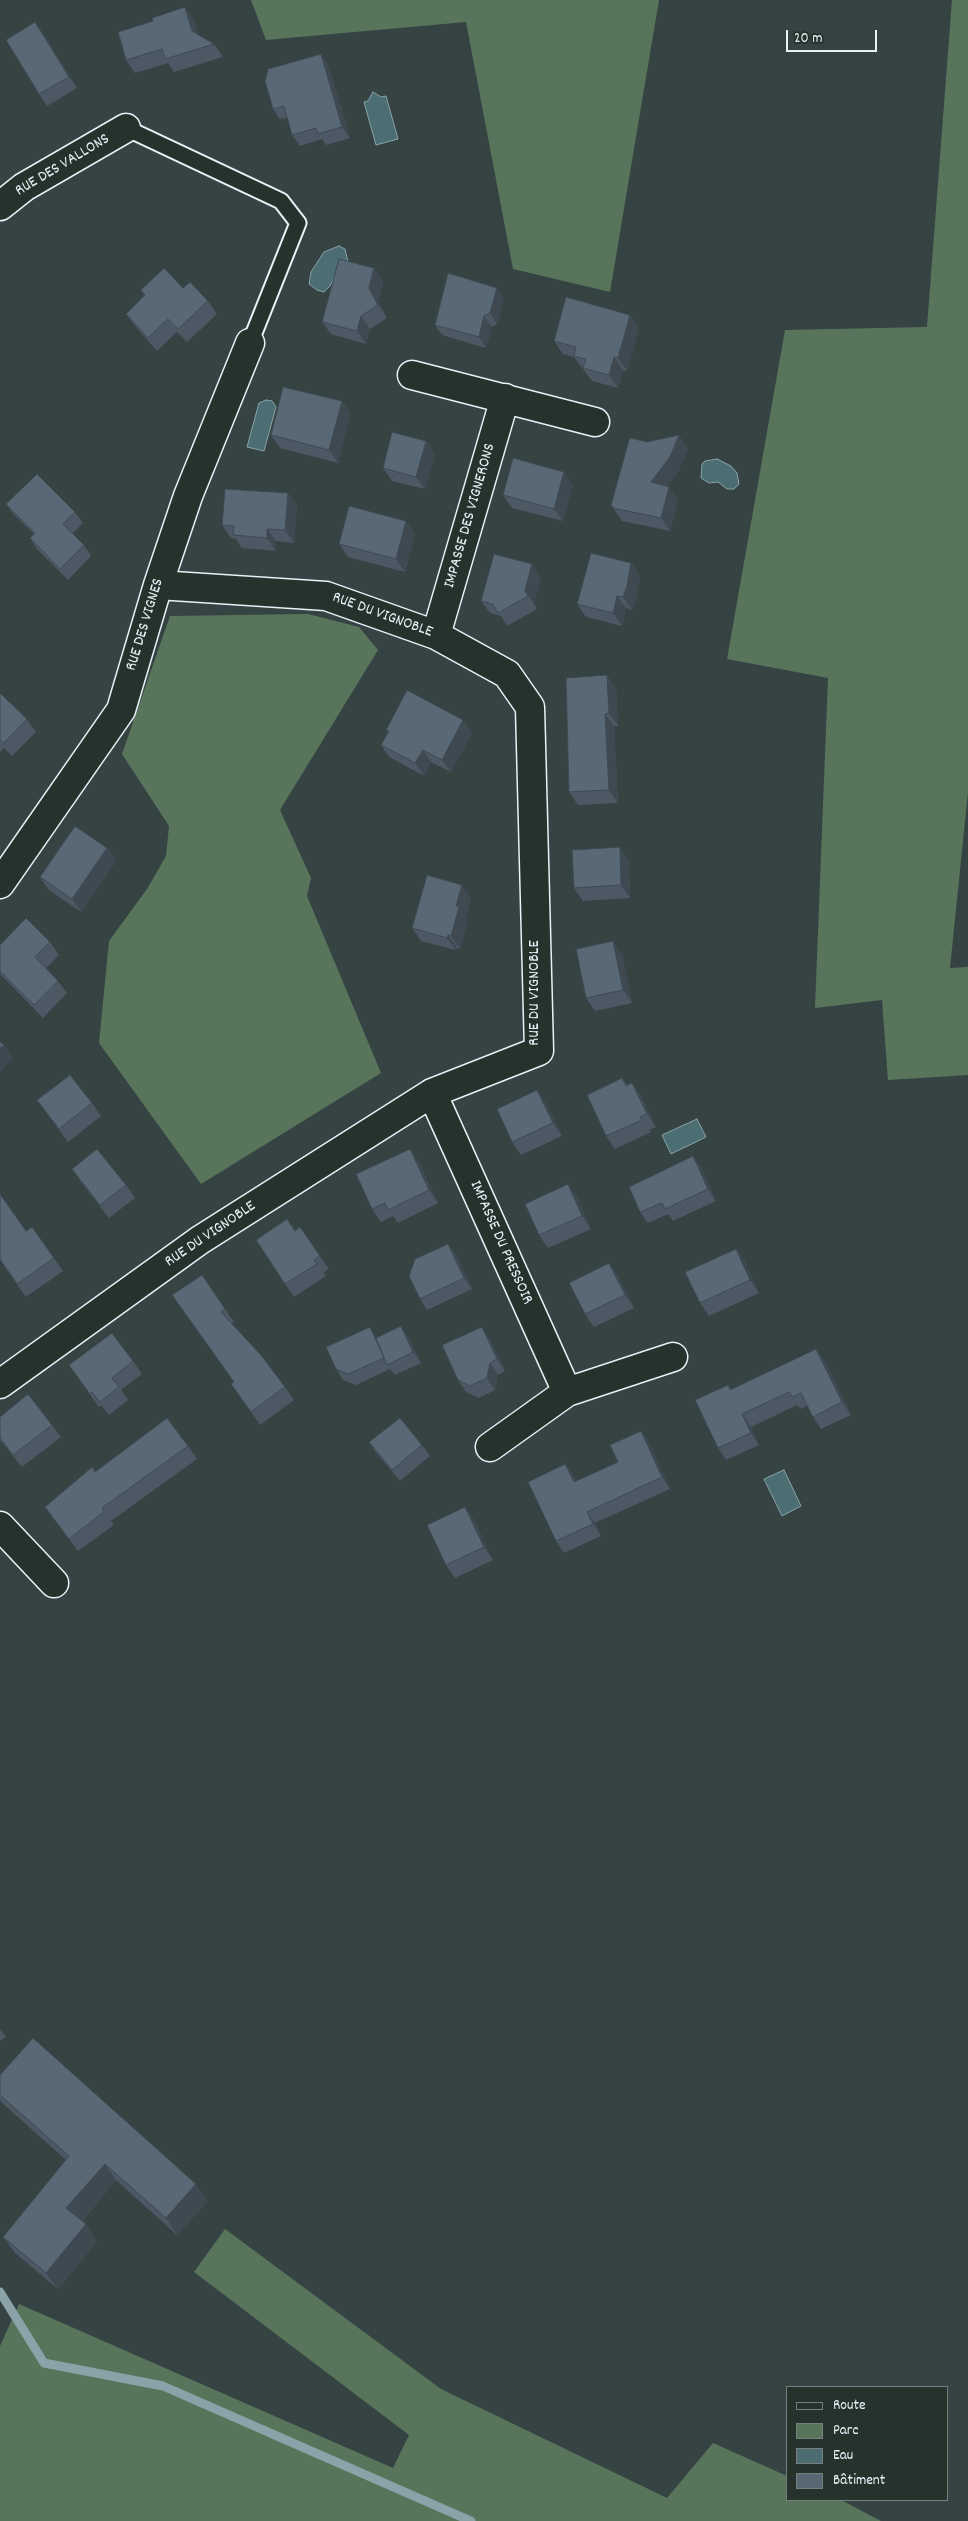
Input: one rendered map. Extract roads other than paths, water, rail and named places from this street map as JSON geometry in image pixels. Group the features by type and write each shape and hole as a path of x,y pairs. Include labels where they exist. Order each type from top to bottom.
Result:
{"street":[{"name":"RUE DES VALLONS","path":"0,206 24,187 126,128"},
{"name":"RUE DES VIGNES","path":"0,884 120,710 158,585 188,496 250,343"},
{"path":"412,375 595,422"},
{"name":"IMPASSE DES VIGNERONS","path":"436,635 505,398"},
{"name":"RUE DU VIGNOBLE","path":"0,1384 200,1240 432,1093 539,1052 530,707 507,674 436,635 326,596 158,585"},
{"name":"IMPASSE DU PRESSOIR","path":"432,1093 567,1392"},
{"path":"490,1447 567,1392 673,1357"},
{"path":"0,1526 54,1583"}],"lane":[{"path":"126,128 281,201 298,223 250,343"}],"water":[{"path":"373,92 381,97 386,96 398,139 376,145 364,102 368,101"},
{"path":"339,246 345,249 348,262 337,271 330,286 324,292 317,290 309,284 311,272 324,252"},
{"path":"266,400 272,401 276,407 264,451 247,447 259,403"},
{"path":"717,459 731,466 737,473 739,484 734,489 727,489 718,482 709,483 701,478 702,464 705,461"},
{"path":"697,1119 706,1137 671,1154 662,1135"},
{"path":"784,1470 801,1506 782,1516 764,1479"}],"waterway":[{"path":"0,2292 44,2363 163,2386 471,2521"}]}
